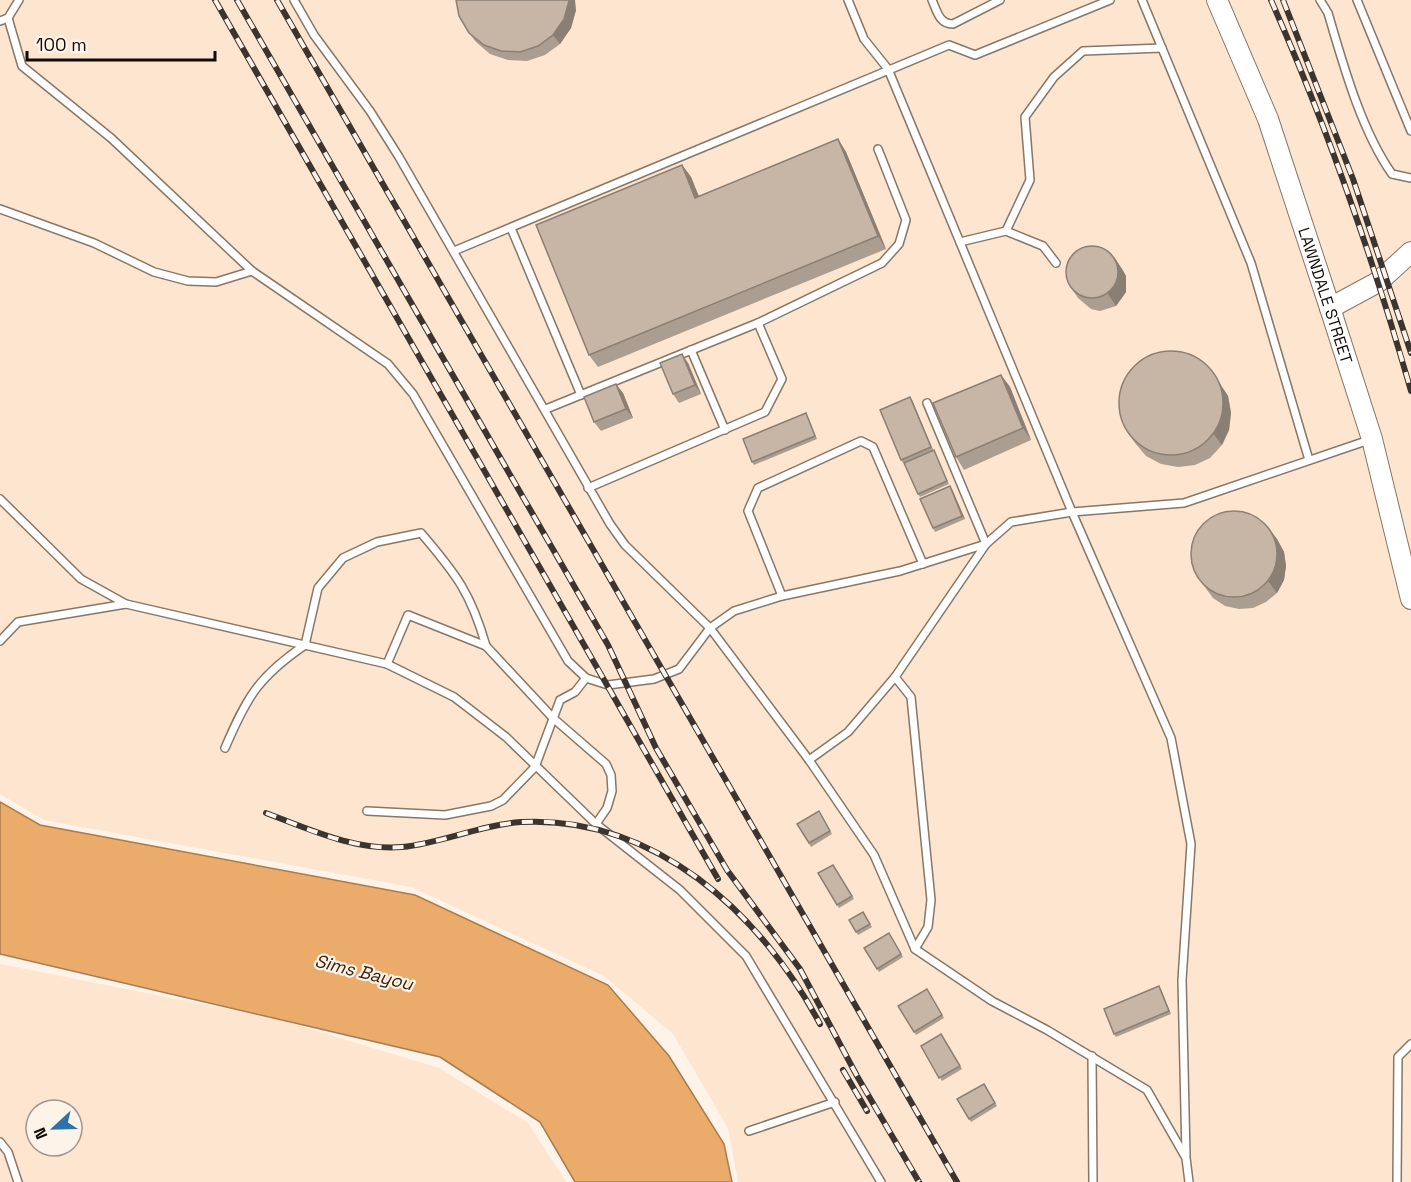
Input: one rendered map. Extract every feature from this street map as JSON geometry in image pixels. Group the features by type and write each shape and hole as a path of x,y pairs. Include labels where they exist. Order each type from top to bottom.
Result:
{"main road":[{"name":"LAWNDALE STREET","path":"1217,0 1268,119 1330,308 1372,439 1411,599"},
{"path":"1330,308 1378,282 1411,252"}],"lane":[{"path":"0,21 8,18 19,0"},
{"path":"294,0 314,35 370,111 399,157 546,409 588,488 625,545 710,628 809,760 874,855 915,949 992,1001 1092,1056 1147,1090 1186,1158"},
{"path":"848,0 864,39 888,69 1072,512 1171,738 1191,844 1182,981 1186,1158 1189,1182"},
{"path":"932,0 942,21 946,24 953,24 1000,0"},
{"path":"454,251 949,45 975,55 1110,0"},
{"path":"1142,0 1251,263 1309,460"},
{"path":"1320,0 1328,13 1365,122 1380,157 1392,174 1411,178"},
{"path":"1357,0 1411,131"},
{"path":"8,18 22,66 111,138 252,271 388,364 413,394 568,661 586,678 608,685 654,679 680,669 710,628 734,610 782,596 923,564 986,544"},
{"path":"1006,231 1030,180 1025,117 1054,77 1083,51 1162,48"},
{"path":"546,409 758,323 882,263 899,244 906,220 878,149"},
{"path":"0,209 94,243 154,272 188,280 216,282 252,271"},
{"path":"511,228 581,395"},
{"path":"960,242 1006,231 1043,246 1056,263"},
{"path":"588,488 765,412 782,379 758,323"},
{"path":"691,350 725,430"},
{"path":"927,403 986,544"},
{"path":"809,760 848,732 895,677 986,544 1011,522 1072,512 1184,503 1372,439"},
{"path":"782,596 748,510 758,488 861,441 873,447 923,564"},
{"path":"0,499 81,579 126,603 387,664 454,697 506,736 535,767 596,824 680,890 746,956 881,1182"},
{"path":"225,748 245,702 264,676 305,645 318,588 343,558 377,542 421,533 459,581 475,609 486,646"},
{"path":"0,641 18,622 126,603"},
{"path":"387,664 408,615 486,646 553,718 606,764 611,776 612,791 607,808 596,824"},
{"path":"895,677 911,697 931,900 928,927 915,949"},
{"path":"368,811 445,815 491,806 508,796 535,767 560,700 575,692 586,678"},
{"path":"1397,1182 1398,1057 1411,1044"},
{"path":"1092,1056 1093,1182"},
{"path":"749,1131 835,1102"},
{"path":"0,1142 8,1152 18,1182"}],"shaded area":[{"path":"0,0 1411,0 1411,1182 738,1182 728,1128 673,1034 604,976 411,887 44,820 0,794"},
{"path":"0,964 277,1019 439,1068 528,1123 566,1182 0,1182"}],"water":[{"name":"Sims Bayou","path":"0,802 40,825 415,895 608,985 669,1056 724,1144 732,1182 575,1182 540,1122 440,1057 0,954"}],"building":[{"path":"456,0 569,1 564,19 553,35 538,46 520,52 501,51 484,45 469,33 459,16"},
{"path":"838,139 878,236 589,355 536,225 682,165 695,198"},
{"path":"1092,246 1102,248 1110,254 1116,262 1118,272 1116,282 1110,290 1102,296 1092,298 1082,296 1074,290 1068,282 1066,272 1068,262 1074,254 1082,248"},
{"path":"1171,351 1191,355 1200,360 1214,374 1219,383 1223,403 1219,423 1214,432 1200,446 1191,451 1171,455 1151,451 1142,446 1128,432 1123,423 1119,403 1123,383 1128,374 1142,360 1151,355"},
{"path":"682,354 695,385 673,394 660,363"},
{"path":"1001,375 1023,428 956,457 933,403"},
{"path":"616,384 626,409 594,422 584,397"},
{"path":"910,397 931,447 901,460 880,410"},
{"path":"806,413 815,436 752,462 743,439"},
{"path":"934,450 947,481 918,494 904,463"},
{"path":"950,486 962,516 933,528 920,499"},
{"path":"1234,511 1251,514 1265,523 1274,537 1277,554 1274,571 1265,585 1251,594 1234,597 1217,594 1203,585 1194,571 1191,554 1194,537 1203,523 1217,514"},
{"path":"819,811 830,831 809,843 797,824"},
{"path":"833,865 852,896 837,905 818,873"},
{"path":"863,912 870,924 856,932 849,920"},
{"path":"889,933 901,954 877,969 864,948"},
{"path":"1159,986 1169,1011 1114,1034 1104,1009"},
{"path":"927,989 942,1015 914,1032 898,1006"},
{"path":"941,1034 960,1066 939,1078 921,1046"},
{"path":"984,1084 995,1103 969,1119 957,1099"}],"railway":[{"path":"215,0 718,879"},
{"path":"237,0 608,645 656,748 727,870 800,969 857,1076 919,1182"},
{"path":"277,0 957,1182"},
{"path":"1271,0 1348,193 1411,391"},
{"path":"1283,0 1353,179 1411,353"},
{"path":"266,813 332,838 367,846 417,845 521,822 570,824 616,835 658,854 698,879 735,909 796,983 820,1024"},
{"path":"843,1070 867,1111"}]}
